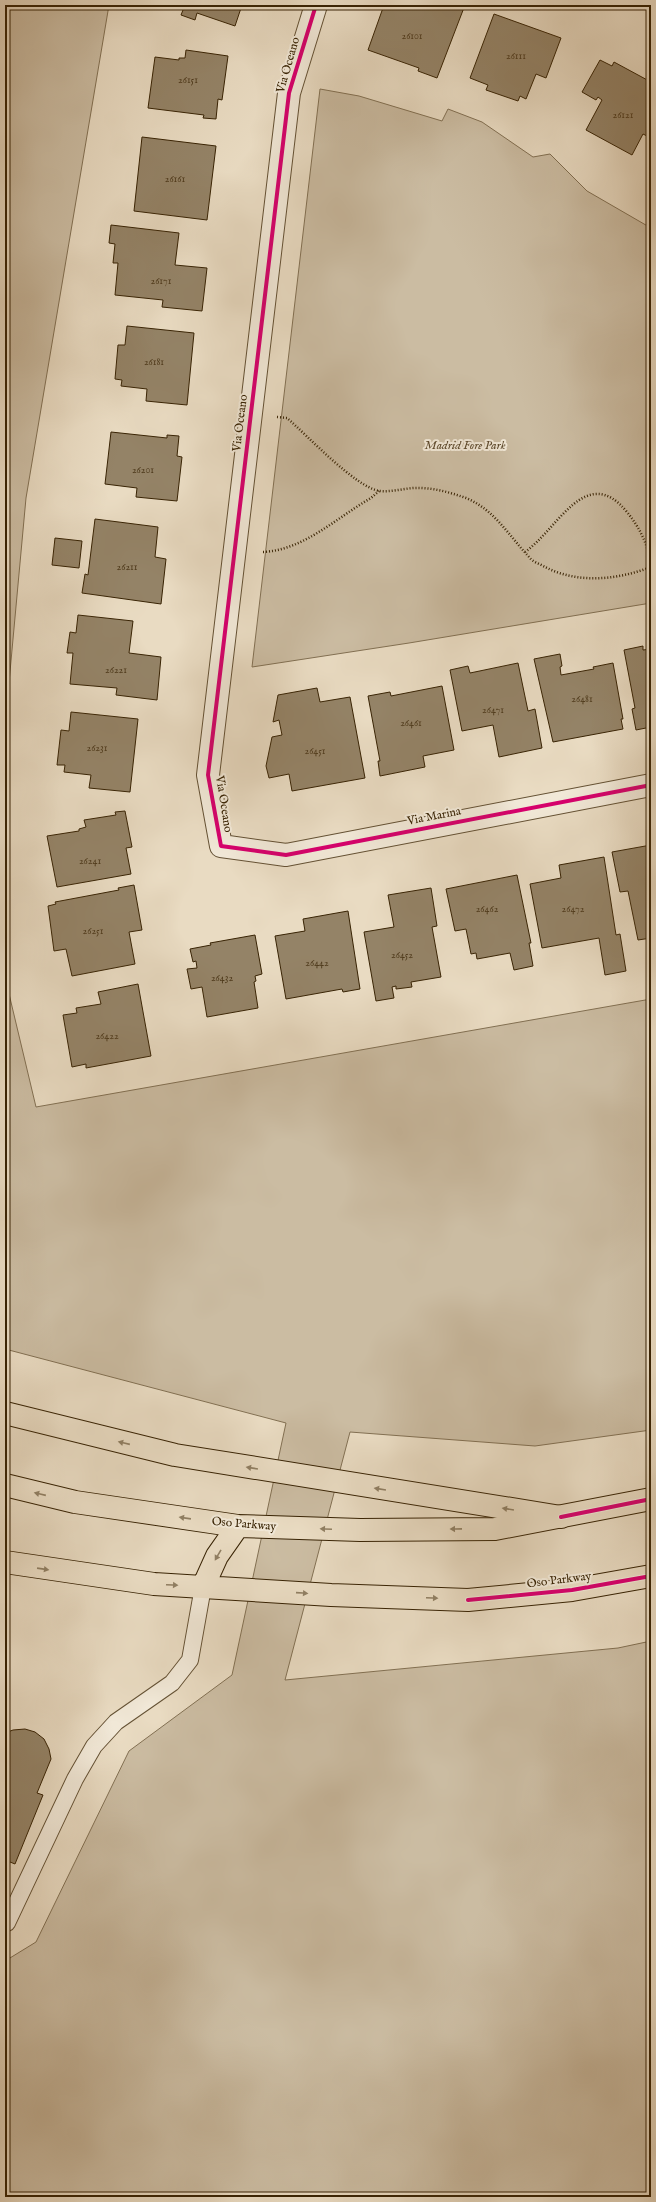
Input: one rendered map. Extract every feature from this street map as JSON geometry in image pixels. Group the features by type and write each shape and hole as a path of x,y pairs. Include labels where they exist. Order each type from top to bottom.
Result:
{"main road":[{"path":"5,1413 175,1455 561,1517"},
{"name":"Oso Parkway","path":"5,1485 75,1502 238,1526 360,1530 495,1529 651,1499"},
{"path":"203,1587 217,1556 238,1526"},
{"name":"Oso Parkway","path":"5,1562 154,1584 331,1595 468,1600 572,1590 651,1576"}],"street":[{"name":"Via Oceano","path":"220,846 208,775 289,93 316,5"},
{"name":"Via Marina","path":"220,846 286,855 651,785"}],"lane":[{"path":"6,1924 75,1779 94,1746 116,1722 172,1683 190,1660 203,1587"}],"path":[{"path":"251,414 287,418 336,463 357,479 379,491 427,487 466,498 492,514 531,559 549,568 587,579 635,573 651,567 648,549 638,526 621,505 609,496 591,493 580,498 544,536 525,552"},
{"path":"235,550 261,552 287,548 308,538 371,498 379,491"},
{"path":"645,543 651,547"}],"green space":[{"path":"5,5 109,5 26,498 5,726"},
{"name":"Madrid Fore Park","path":"320,89 359,96 442,121 448,109 482,122 533,157 550,154 587,191 651,228 651,603 252,667"},
{"path":"5,977 36,1107 651,999 651,1430 535,1446 350,1432 285,1680 618,1648 651,1641 651,2197 5,2197 5,1961 36,1942 129,1751 232,1675 286,1423 5,1349"}],"building":[{"path":"185,5 242,5 235,26 197,13 195,20 181,15"},
{"path":"384,5 465,5 437,78 418,71 419,68 368,50"},
{"path":"494,14 561,38 546,78 536,74 526,99 520,96 518,101 486,90 488,85 470,78"},
{"path":"186,50 228,56 222,100 218,99 216,119 203,118 204,115 148,108 155,57 179,60 179,58 185,58"},
{"path":"600,60 612,66 614,62 651,82 651,138 643,134 632,155 586,130 602,100 598,97 596,100 582,92"},
{"path":"142,137 216,146 207,220 134,211"},
{"path":"111,225 179,233 175,265 207,268 202,311 162,307 163,300 115,295 118,263 113,263 115,244 109,243"},
{"path":"127,326 194,333 187,405 146,401 147,389 121,386 122,380 115,379 118,345 125,345"},
{"path":"111,432 167,438 167,435 179,436 177,456 182,457 177,501 136,497 137,488 105,484"},
{"path":"95,519 158,527 155,557 166,559 161,604 82,593 85,574 88,575"},
{"path":"55,538 82,541 79,568 52,565"},
{"path":"78,615 133,621 129,653 161,657 157,700 116,695 117,688 70,684 73,653 67,653 70,632 76,633"},
{"path":"648,632 651,632 651,649"},
{"path":"643,646 643,650 651,649 651,727 636,730 632,709 635,708 624,650"},
{"path":"560,654 562,666 560,667 561,675 594,669 593,667 613,663 623,719 621,719 623,729 553,742 534,659"},
{"path":"518,663 528,711 535,709 542,748 499,757 493,725 462,731 450,670 468,666 470,673"},
{"path":"442,686 454,750 423,756 425,767 380,776 378,761 380,761 368,696 390,692 391,696"},
{"path":"317,688 320,702 350,697 365,778 292,791 289,774 269,778 266,766 272,737 282,735 279,720 273,722 278,695"},
{"path":"71,712 138,719 130,792 89,788 91,775 64,772 65,765 57,765 61,730 69,731"},
{"path":"125,811 132,847 126,848 131,874 57,887 47,836 79,831 79,829 86,827 84,820 116,815 115,812"},
{"path":"651,845 651,938 638,940 628,891 620,892 612,852"},
{"path":"604,857 616,935 620,934 626,971 605,975 599,938 542,948 530,884 561,878 559,865"},
{"path":"517,875 531,943 529,943 533,966 514,970 510,953 477,959 476,953 471,954 466,929 455,931 446,889"},
{"path":"134,885 142,930 129,932 135,964 72,976 66,949 54,951 48,906 56,904 55,902 119,890 118,888"},
{"path":"431,888 437,926 432,927 441,977 411,982 412,987 396,989 396,986 392,987 394,998 376,1001 364,932 394,927 388,895"},
{"path":"348,911 360,989 343,992 342,989 286,999 275,936 305,931 303,919"},
{"path":"255,935 262,974 255,976 256,981 254,982 258,1008 207,1017 202,987 191,989 187,969 197,968 196,961 193,962 190,949 211,945 210,943"},
{"path":"138,984 151,1056 86,1068 86,1064 72,1067 63,1015 77,1013 76,1008 101,1004 98,992"},
{"path":"25,1729 35,1732 44,1739 49,1749 51,1759 37,1793 43,1795 15,1864 5,1860 5,1733 13,1730"}],"cycle path":[{"path":"316,5 289,93 208,775 221,846 286,855 651,785"},
{"path":"561,1517 651,1499"},
{"path":"468,1600 572,1590 651,1576"}]}
